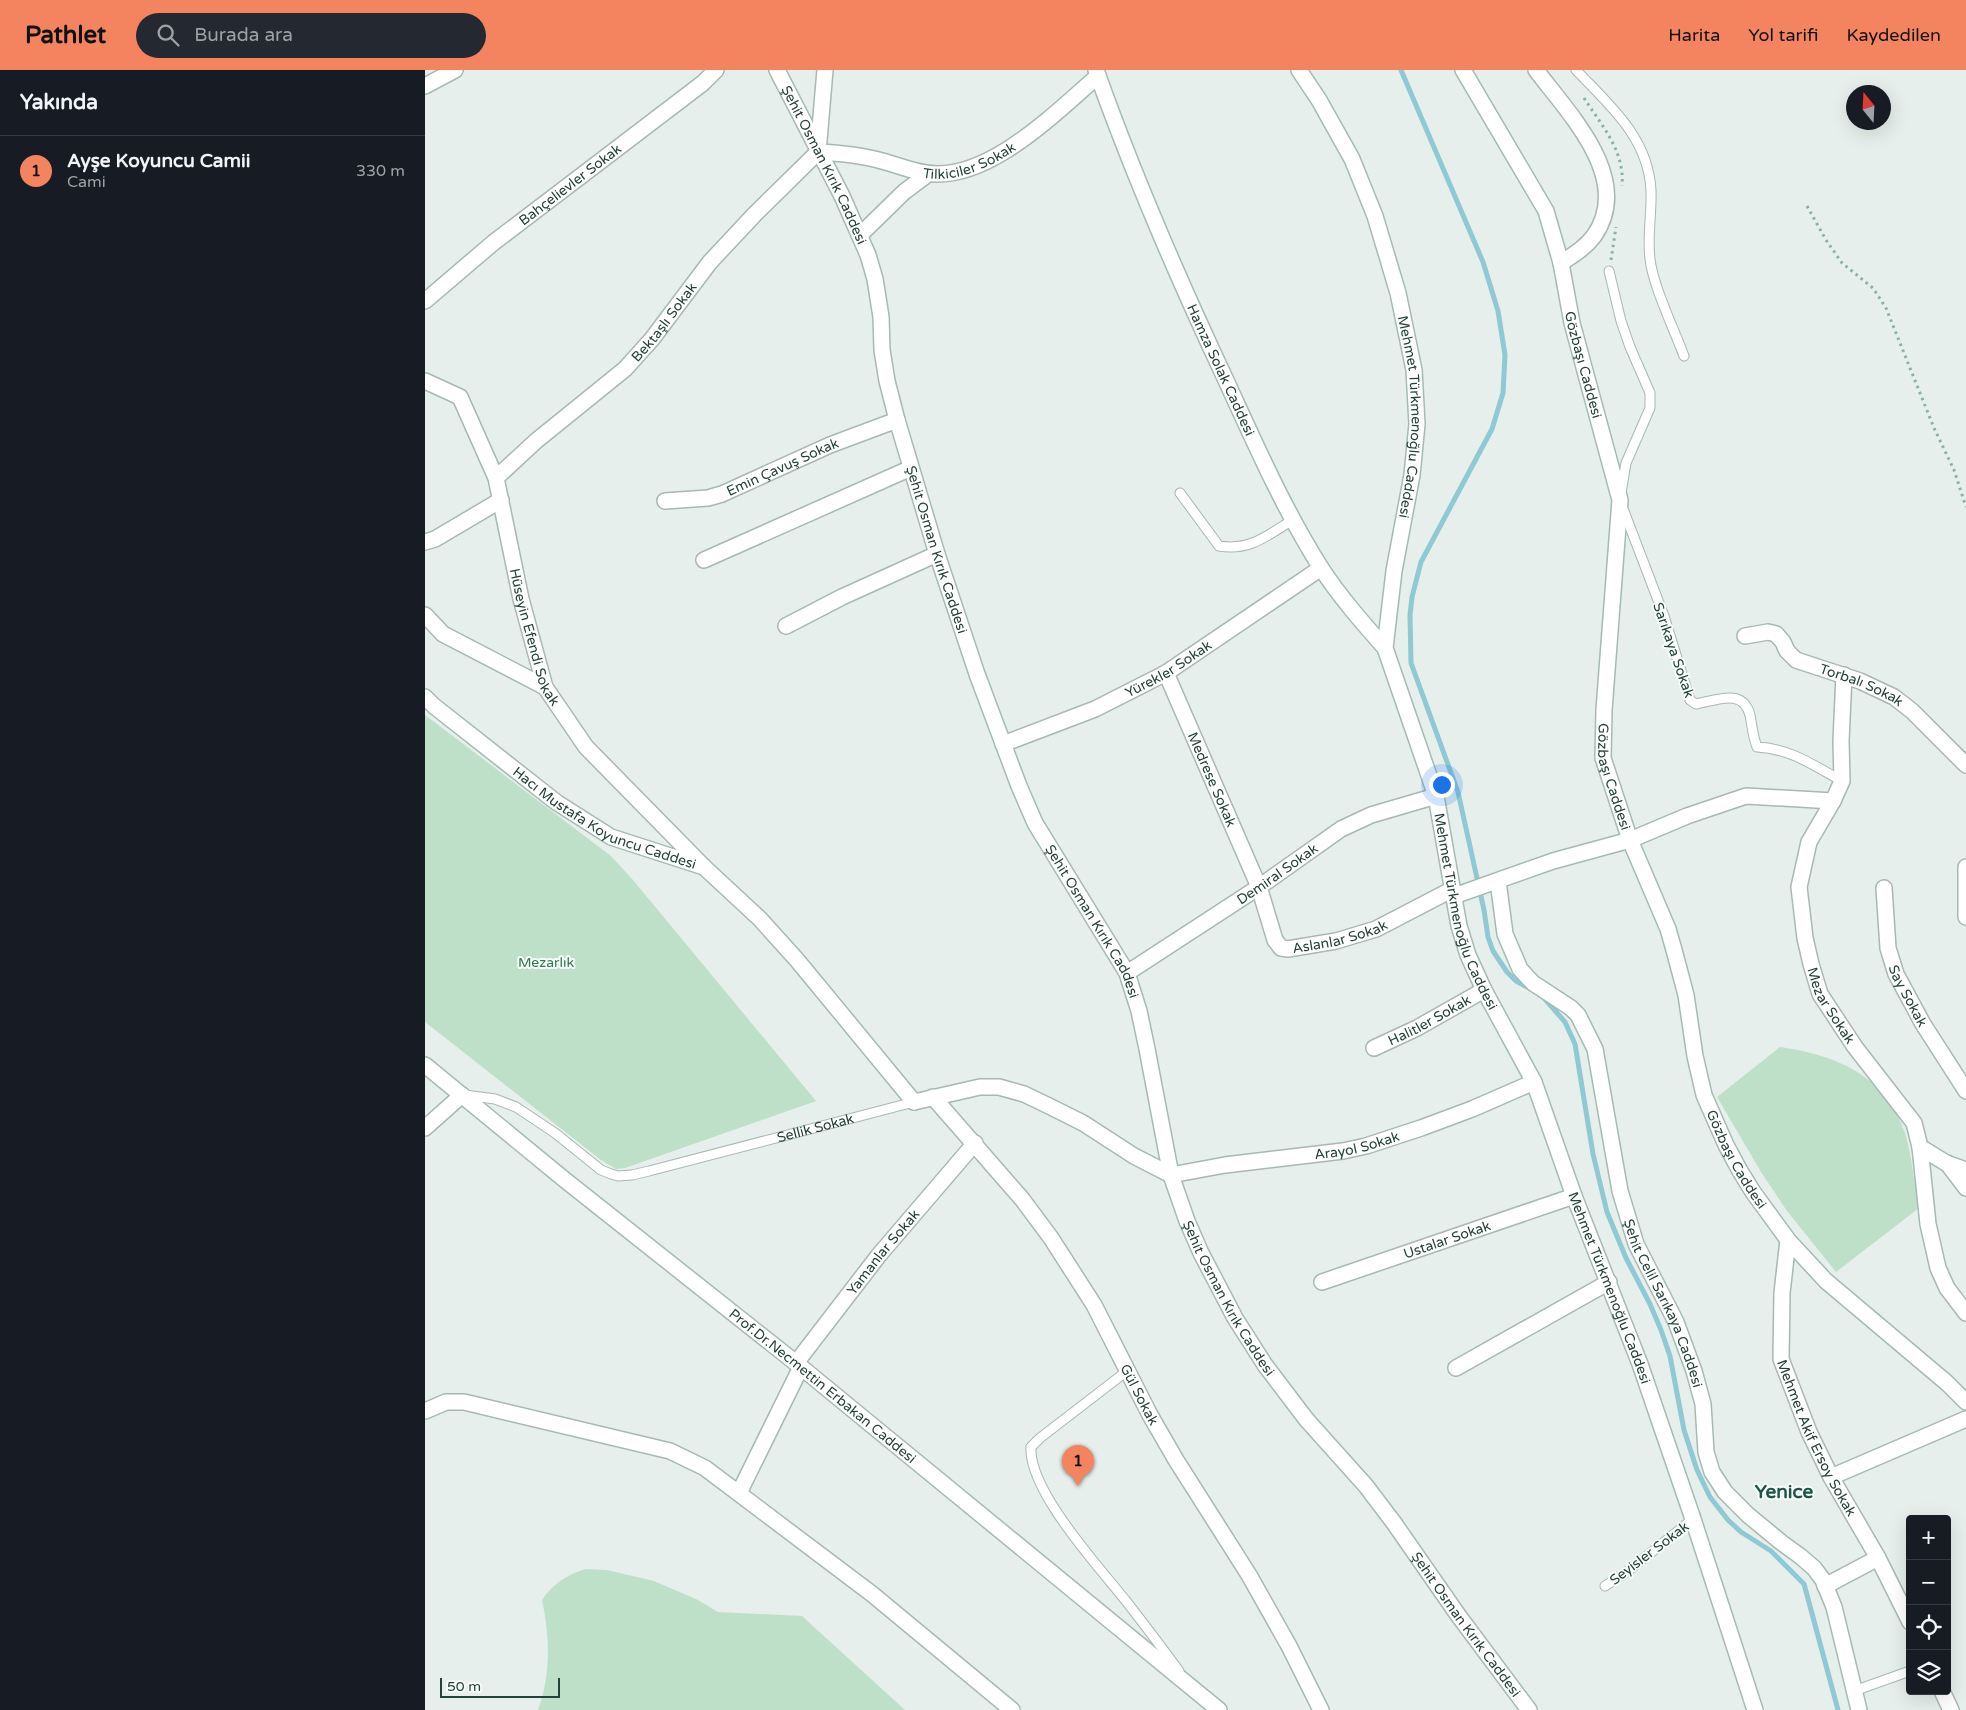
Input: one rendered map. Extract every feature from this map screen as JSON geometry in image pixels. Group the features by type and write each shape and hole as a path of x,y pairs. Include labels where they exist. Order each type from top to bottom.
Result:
{"street":[{"path":"425,86 455,70"},
{"name":"Bahçelievler Sokak","path":"425,301 493,243 703,83 716,70"},
{"name":"Şehit Osman Kırık Caddesi","path":"777,70 861,234 875,279 881,317 887,381 897,420 937,554 977,674 1003,744 1035,823 1127,973 1143,1030 1171,1175 1187,1221 1216,1284 1265,1365 1306,1419 1366,1486 1458,1615 1529,1710"},
{"path":"818,152 825,70"},
{"name":"Mehmet Türkmenoğlu Caddesi","path":"1299,70 1319,100 1352,159 1375,216 1398,293 1414,370 1417,424 1411,476 1394,571 1385,648 1436,796 1459,892 1459,926 1468,955 1484,990 1534,1082 1574,1196 1640,1364 1755,1710"},
{"name":"Gözbaşı Caddesi","path":"1463,70 1546,211 1561,263 1572,323 1620,500 1604,710 1603,758 1631,840 1668,928 1675,950 1686,995 1695,1056 1704,1095 1725,1145 1740,1171 1753,1192 1789,1240 1825,1281 1947,1383 1966,1402"},
{"path":"1536,70 1594,151 1606,184 1606,204 1602,221 1594,236 1585,246 1561,263"},
{"name":"Tilkiciler Sokak","path":"818,152 859,155 928,174 960,172 998,154 1025,137 1097,73"},
{"name":"Hamza Solak Caddesi","path":"1097,73 1137,179 1205,336 1264,460 1321,568 1341,596 1385,648"},
{"name":"Bektaşlı Sokak","path":"496,478 549,429 625,369 652,338 711,262 755,214 818,152"},
{"path":"861,234 904,192 928,174"},
{"name":"Hüseyin Efendi Sokak","path":"425,381 460,397 496,478 521,599 545,687 586,746 704,867"},
{"name":"Emin Çavuş Sokak","path":"665,500 708,498 722,494 830,445 897,420"},
{"path":"704,560 911,468"},
{"path":"425,542 435,539 501,500"},
{"path":"786,626 842,597 937,554"},
{"name":"Yürekler Sokak","path":"1003,744 1095,709 1166,673 1321,568"},
{"path":"425,615 443,634 545,687"},
{"name":"Torbalı Sokak","path":"1745,636 1768,632 1776,634 1783,642 1787,652 1796,660 1844,675 1894,697 1912,711 1966,765"},
{"name":"Medrese Sokak","path":"1166,673 1259,887"},
{"name":"Mezar Sokak","path":"1844,675 1841,781 1833,801 1809,842 1799,887 1805,938 1821,994 1850,1039 1914,1123 1919,1147 1928,1224 1937,1268 1947,1288 1966,1313"},
{"name":"Hacı Mustafa Koyuncu Caddesi","path":"425,697 556,802 611,837 704,867 760,919 791,953 914,1102"},
{"name":"Demiral Sokak","path":"1127,973 1259,887 1341,830 1371,815 1436,796"},
{"name":"Aslanlar Sokak","path":"1259,887 1275,940 1281,948 1288,949 1336,942 1368,932 1459,892 1494,883 1553,861 1631,840 1687,816 1746,796 1833,801"},
{"path":"1966,867 1966,917"},
{"name":"Şehit Celil Sarıkaya Caddesi","path":"1494,883 1505,934 1520,969 1533,983 1571,1008 1578,1015 1595,1049 1615,1172 1624,1206 1636,1244 1676,1322 1694,1371 1703,1404 1706,1452 1712,1472 1725,1492 1748,1515 1814,1568 1825,1586 1834,1607 1859,1710"},
{"name":"Say Sokak","path":"1884,888 1888,948 1897,974 1923,1024 1966,1091"},
{"name":"Halitler Sokak","path":"1374,1048 1417,1028 1484,990"},
{"name":"Prof.Dr.Necmettin Erbakan Caddesi","path":"425,1065 573,1186 799,1365 1219,1710"},
{"name":"Arayol Sokak","path":"1171,1175 1225,1165 1343,1152 1421,1128 1472,1109 1534,1082"},
{"name":"Sellik Sokak","path":"914,1102 980,1087 999,1087 1024,1094 1083,1123 1135,1156 1171,1175"},
{"path":"425,1128 462,1095"},
{"name":"Gül Sokak","path":"933,1097 1022,1199 1051,1238 1094,1305 1112,1337 1127,1371 1176,1460 1249,1576 1289,1646 1321,1710"},
{"name":"Yamanlar Sokak","path":"739,1493 799,1365 879,1255 975,1143"},
{"path":"1919,1147 1947,1163 1966,1170"},
{"path":"1947,1163 1966,1188"},
{"name":"Ustalar Sokak","path":"1322,1282 1574,1196"},
{"name":"Mehmet Akif Ersoy Sokak","path":"1789,1240 1782,1293 1781,1360 1809,1432 1831,1477 1878,1558 1906,1614"},
{"path":"1456,1368 1609,1282"},
{"path":"425,1411 446,1402 464,1402 670,1451 705,1468 872,1594 1012,1710"},
{"path":"1831,1477 1966,1419"},
{"path":"1825,1586 1878,1558"},
{"path":"1944,1695 1951,1710"}],"lane":[{"path":"1576,70 1617,111 1627,125 1643,157 1651,191 1650,260 1662,299 1684,356"},
{"path":"1609,271 1621,321 1650,393 1650,408 1626,463 1620,500"},
{"path":"1180,493 1219,546 1228,548 1249,546 1294,519"},
{"name":"Sarıkaya Sokak","path":"1620,500 1664,616 1691,700 1697,704 1721,699 1741,699 1745,703 1757,746 1790,753 1841,781"},
{"name":"Sellik Sokak","path":"462,1095 495,1099 516,1107 555,1133 601,1170 618,1176 649,1171 914,1102"},
{"path":"1127,1371 1039,1438 1031,1447 1030,1457 1041,1484 1072,1535 1128,1603 1194,1690"},
{"name":"Seyisler Sokak","path":"1605,1586 1628,1571 1693,1519"},
{"path":"1854,1691 1906,1672"}],"path":[{"path":"1807,206 1826,240 1842,262 1873,288 1886,308 1934,428 1954,470 1966,507"}],"green space":[{"name":"Mezarlık","path":"425,715 611,856 816,1101 625,1168 616,1169 601,1160 425,1022"},
{"path":"1780,1047 1839,1062 1856,1071 1885,1096 1896,1113 1905,1133 1919,1208 1836,1272 1787,1211 1761,1172 1717,1097"},
{"path":"585,1569 607,1570 654,1581 698,1600 718,1612 802,1616 905,1710 538,1710 545,1683 548,1655 547,1628 542,1600 561,1581"}],"waterway":[{"path":"1401,70 1483,262 1498,311 1505,355 1503,393 1492,429 1421,562 1412,597 1410,615 1411,663 1458,792 1484,910 1488,937 1493,951 1507,972 1516,981 1531,989"},
{"path":"1544,998 1565,1022 1575,1044 1593,1154 1607,1212 1626,1258 1661,1330 1670,1356 1684,1430 1697,1470 1710,1497 1728,1520 1741,1532 1771,1551 1804,1584 1838,1710"}],"place":[{"name":"Ayşe Koyuncu Camii","path":"1078,1486"}],"district":[{"name":"Yenice","path":"1784,1491"}]}
